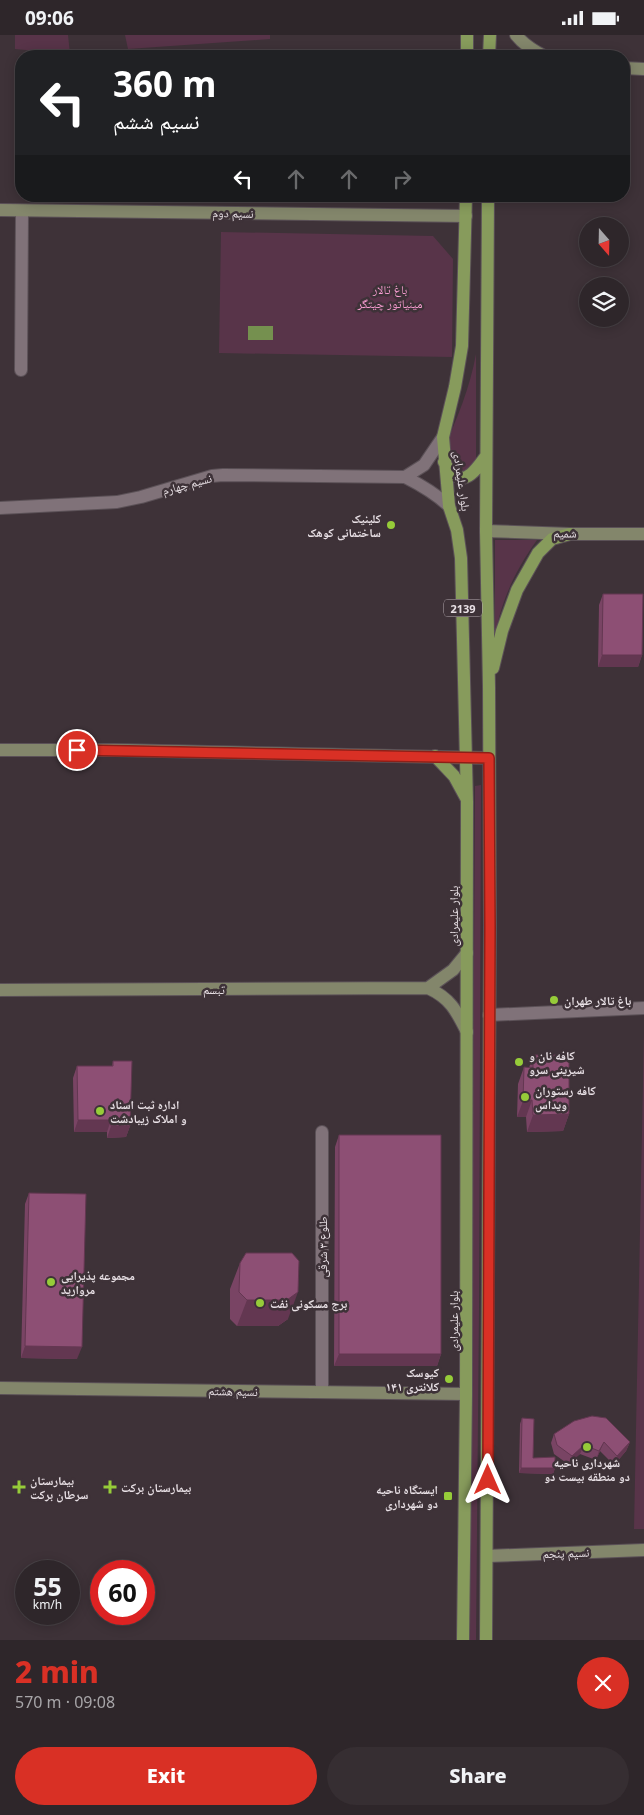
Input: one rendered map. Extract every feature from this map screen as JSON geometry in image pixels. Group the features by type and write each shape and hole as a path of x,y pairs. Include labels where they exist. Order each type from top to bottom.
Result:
{"main road":[{"path":"467,35 467,50"},
{"path":"489,50 490,35"},
{"name":"بلوار علیمرادی","path":"463,1640 466,1394 467,802 462,558 457,530 449,506 443,437 462,347 466,202"},
{"name":"بلوار علیمرادی","path":"486,1640 490,927 486,531 488,202"},
{"path":"444,462 451,473 464,477 476,471 486,456"},
{"path":"489,687 502,631 517,590 538,553 552,539 570,533"},
{"path":"435,756 454,776 467,802"}],"street":[{"path":"516,35 533,50"},
{"path":"630,68 644,69"},
{"name":"نسیم دوم","path":"0,210 466,216"},
{"path":"21,370 22,211"},
{"path":"405,477 424,465 443,437"},
{"name":"نسیم چهارم","path":"0,508 117,501 141,497 212,476 223,475 405,477 426,488 449,506"},
{"name":"شمیم","path":"486,531 644,534"},
{"path":"0,750 489,758"},
{"path":"467,953 453,970 428,988 441,994 451,1003 467,1032"},
{"name":"تبسم","path":"0,990 428,988"},
{"path":"489,1015 644,1007"},
{"name":"طلوع ۳ شرقی","path":"322,1132 322,1392"},
{"name":"نسیم هشتم","path":"0,1388 466,1394"},
{"name":"نسیم پنجم","path":"487,1556 644,1550"}],"green space":[{"path":"15,35 68,35 70,50 15,49"},
{"path":"125,35 270,35 270,39 128,49"},
{"name":"باغ تالار مینیاتور چیتگر","path":"221,232 433,236 453,259 452,357 219,353"},
{"path":"476,354 476,460 471,470 462,472 452,469 444,449 467,391"},
{"path":"495,540 537,540 511,585 495,634"},
{"path":"481,785 476,1640 470,1640 475,786"},
{"path":"644,1032 644,1529 634,1529"}],"shaded area":[{"path":"248,326 273,326 273,340 248,340"}],"building":[{"path":"603,594 643,594 642,655 602,655"},
{"path":"533,1055 569,1055 569,1114 533,1115 532,1100 523,1101 524,1067 533,1068"},
{"name":"اداره ثبت اسناد و املاک زیبادشت","path":"113,1061 132,1061 130,1126 111,1126 111,1120 78,1120 77,1066 113,1066"},
{"path":"339,1135 441,1135 441,1354 339,1354"},
{"name":"مجموعه پذیرایی مروارید","path":"29,1193 86,1194 82,1347 25,1346"},
{"path":"246,1253 292,1253 299,1261 298,1292 287,1300 247,1300 239,1292 240,1263"},
{"name":"شهرداری ناحیه دو منطقه بیست دو","path":"592,1416 606,1418 630,1442 617,1456 604,1442 599,1451 584,1445 572,1456 557,1445 554,1434 574,1421"},
{"path":"522,1418 534,1419 533,1458 555,1457 555,1468 521,1468"}],"place":[{"name":"کلینیک ساختمانی کوهک","path":"391,525"},
{"name":"باغ تالار طهران","path":"554,1000"},
{"name":"کافه نان و شیرینی سرو","path":"519,1062"},
{"name":"کافه رستوران ویداس","path":"525,1097"},
{"name":"اداره ثبت اسناد و املاک زیبادشت","path":"100,1111"},
{"name":"مجموعه پذیرایی مروارید","path":"51,1282"},
{"name":"برج مسکونی نفت","path":"260,1303"},
{"name":"کیوسک کلانتری ۱۴۱","path":"449,1379"},
{"name":"شهرداری ناحیه دو منطقه بیست دو","path":"587,1447"},
{"name":"بیمارستان سرطان برکت","path":"19,1487"},
{"name":"بیمارستان برکت","path":"110,1487"},
{"name":"ایستگاه ناحیه دو شهرداری","path":"448,1496"}],"route":[{"path":"77,750 489,758 488,1480"}]}
